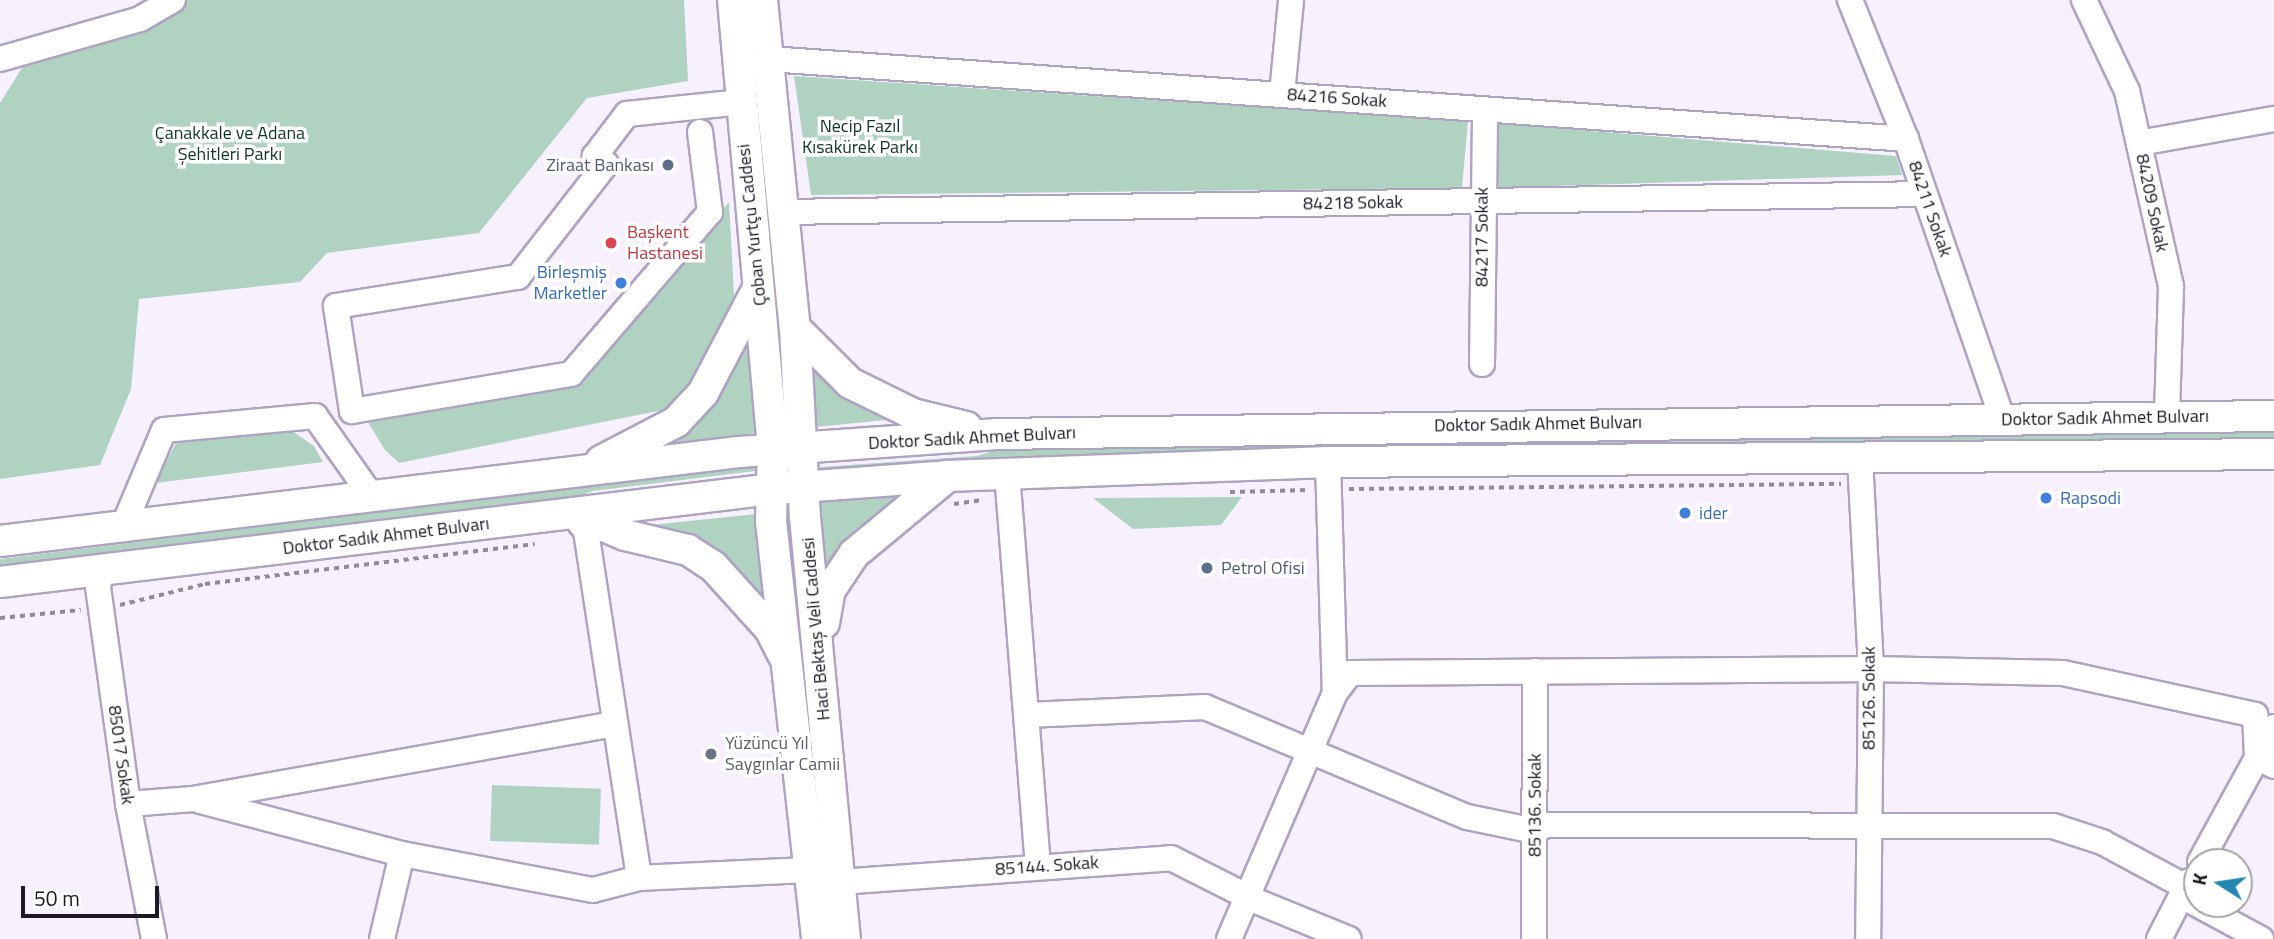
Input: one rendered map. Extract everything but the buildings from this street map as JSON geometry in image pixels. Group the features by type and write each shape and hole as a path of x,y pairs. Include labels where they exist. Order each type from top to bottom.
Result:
{"main road":[{"name":"Çoban Yurtçu Caddesi","path":"733,0 773,450 773,489"},
{"name":"Çoban Yurtçu Caddesi","path":"762,0 795,328 804,449"},
{"path":"579,472 676,422 703,393 759,286"},
{"path":"795,328 850,383 878,399 913,414 997,434"},
{"name":"Doktor Sadık Ahmet Bulvarı","path":"773,450 997,434 2274,416"},
{"name":"Haci Bektaş Veli Caddesi","path":"804,449 818,653 845,939"},
{"path":"0,541 773,450"},
{"name":"Doktor Sadık Ahmet Bulvarı","path":"0,582 773,489 948,476 1001,486 1860,458 2274,454"},
{"path":"818,653 830,590 854,554 948,476"},
{"name":"Haci Bektaş Veli Caddesi","path":"773,489 771,521 791,669 817,939"},
{"path":"572,513 625,535 688,550 713,566 770,629 791,669"}],"street":[{"path":"0,59 141,19 173,0"},
{"path":"1282,94 1291,0"},
{"name":"84211 Sokak","path":"1850,0 1906,139 2003,420"},
{"name":"84209 Sokak","path":"2084,0 2127,90 2171,287 2167,417"},
{"name":"84216 Sokak","path":"769,60 1906,139"},
{"path":"700,132 710,212 572,374 352,411 337,306 518,277 606,164 595,156 627,114 741,102"},
{"name":"84217 Sokak","path":"1482,365 1485,110"},
{"path":"2139,143 2274,119"},
{"name":"84218 Sokak","path":"783,212 1923,194"},
{"path":"123,527 164,430 315,416 373,498"},
{"name":"85126. Sokak","path":"1860,458 1871,669 1868,939"},
{"path":"1328,476 1335,693"},
{"path":"1001,486 1028,715 1038,867"},
{"path":"572,513 586,531 639,878"},
{"name":"85017 Sokak","path":"101,570 98,587 128,804 153,939"},
{"path":"1229,939 1314,751 1335,693 1350,673 1871,669 2063,673 2268,718 2266,761 2209,848"},
{"name":"85136. Sokak","path":"1534,939 1535,671"},
{"path":"1028,715 1205,707 1467,817 1535,831 1546,825 2053,826 2183,874"},
{"path":"128,804 192,799 614,724"},
{"path":"192,799 402,854 593,890 639,878 811,870"},
{"path":"382,939 402,854"},
{"name":"85144. Sokak","path":"839,882 1171,858 1349,939"},
{"path":"2159,939 2183,892"},
{"path":"2222,918 2261,939"}],"path":[{"path":"1244,491 1328,476 1845,484"},
{"path":"943,505 1001,486"},
{"path":"121,604 205,584 546,542"},
{"path":"0,618 83,609"}],"green space":[{"name":"Çanakkale ve Adana Şehitleri Parkı","path":"179,0 684,0 688,81 587,98 479,233 327,253 300,282 139,299 131,389 100,465 0,479 0,103 27,60"},
{"name":"Necip Fazıl Kısakürek Parkı","path":"794,76 1468,121 1462,188 811,195"},
{"path":"1494,123 1896,156 1902,175 1492,188"},
{"path":"729,202 735,312 702,375 663,410 399,463 385,450 366,419 584,382"},
{"path":"745,328 757,433 642,447"},
{"path":"807,348 906,418 816,427"},
{"path":"289,429 314,446 323,462 155,483 178,439"},
{"path":"2274,429 2274,439 1013,456 821,472 821,467 977,456 1012,445"},
{"path":"755,465 755,471 593,491 572,499 0,568 0,559"},
{"path":"923,492 825,580 819,500"},
{"path":"1242,497 1221,525 1133,529 1093,498"},
{"path":"756,514 767,618 722,567 622,528"},
{"path":"492,785 601,789 599,845 490,841"}],"place":[{"name":"Ziraat Bankası","path":"668,165"},
{"name":"Başkent Hastanesi","path":"611,243"},
{"name":"Birleşmiş Marketler","path":"621,283"},
{"name":"Rapsodi","path":"2046,498"},
{"name":"ider","path":"1685,513"},
{"name":"Petrol Ofisi","path":"1207,568"},
{"name":"Yüzüncü Yıl Saygınlar Camii","path":"711,754"}]}
